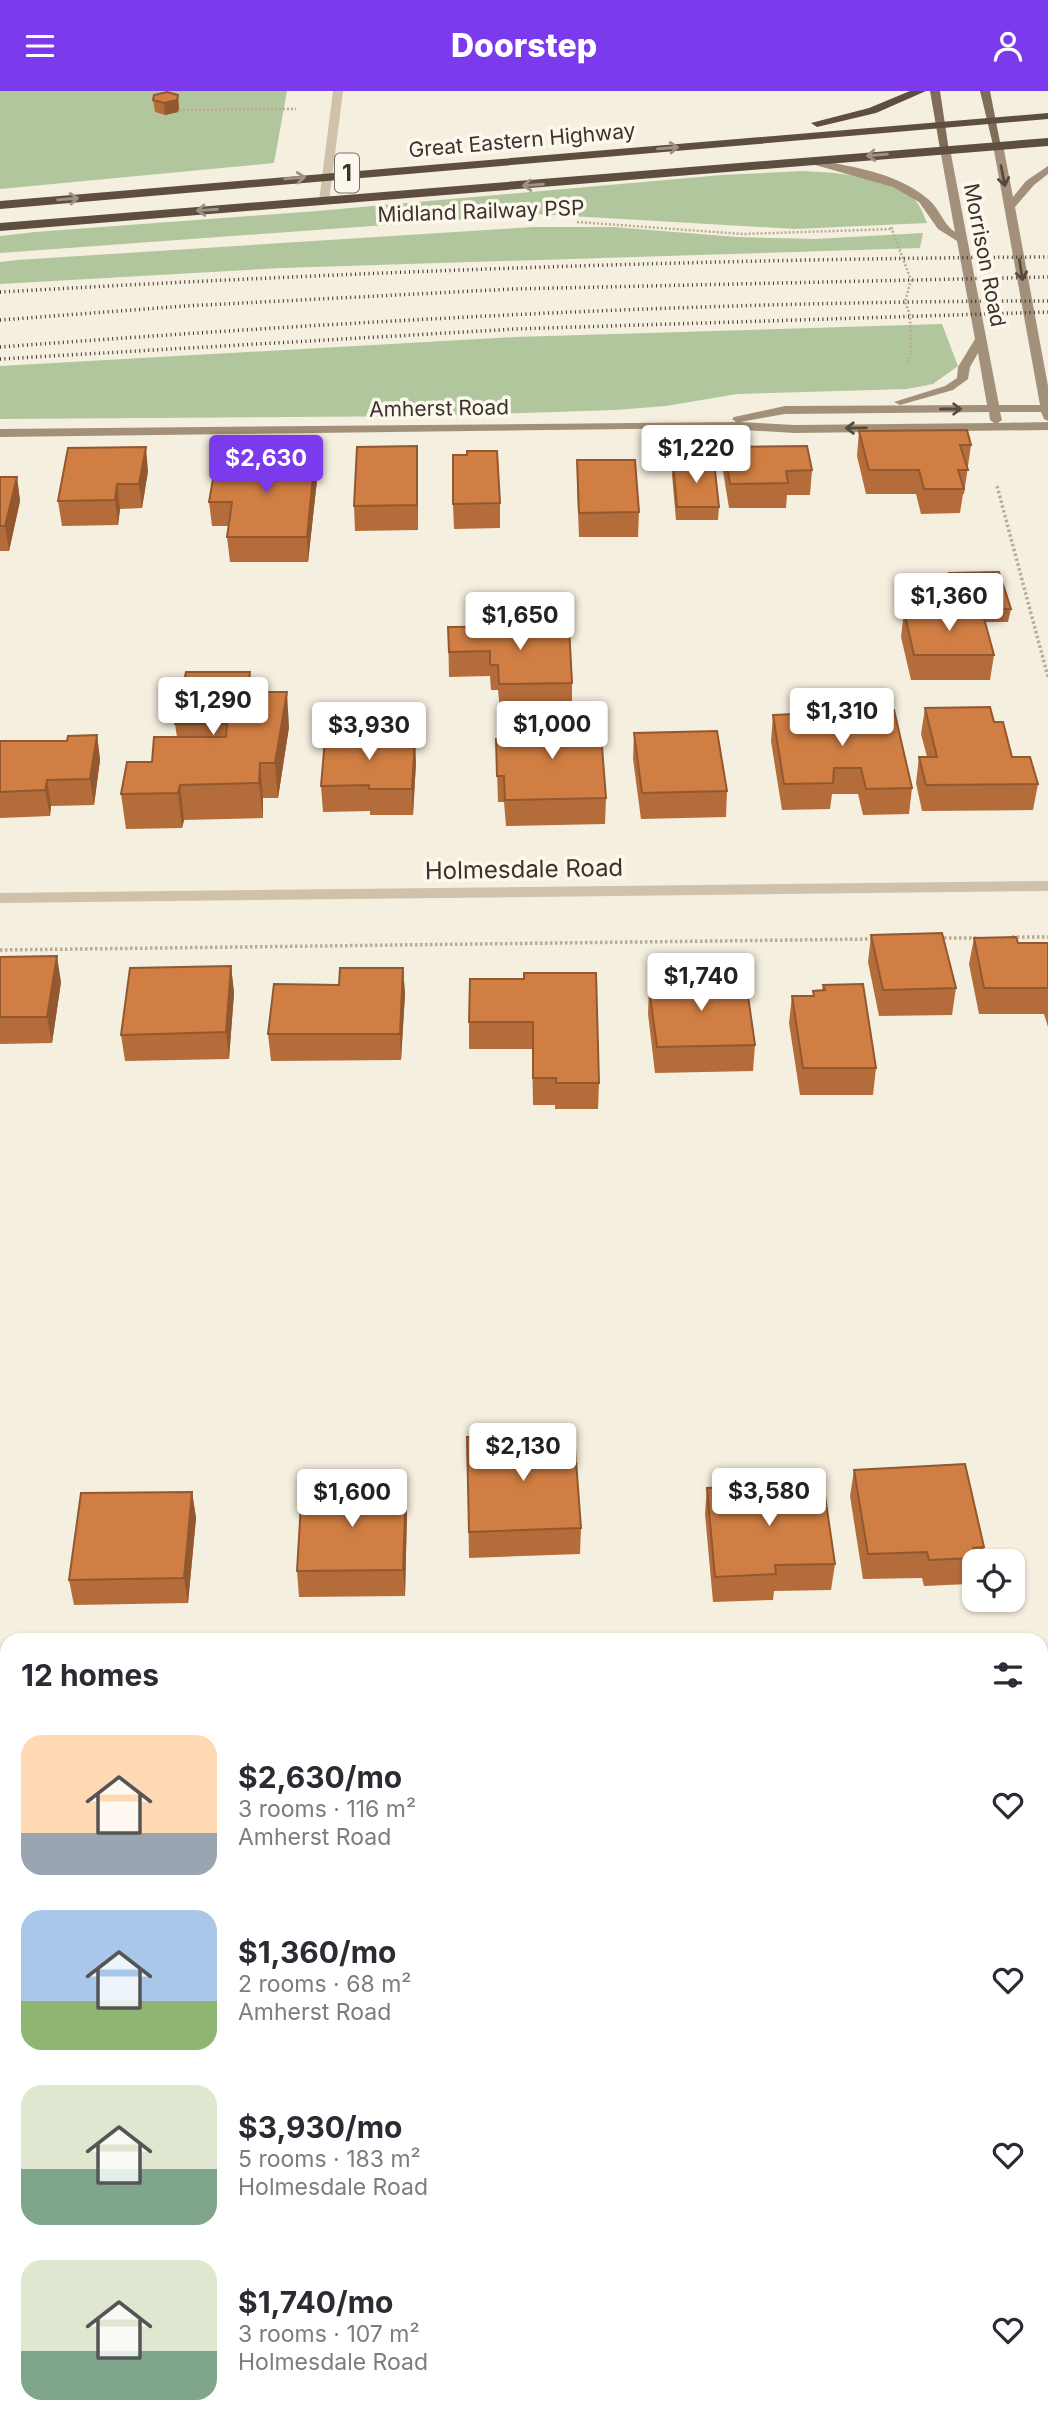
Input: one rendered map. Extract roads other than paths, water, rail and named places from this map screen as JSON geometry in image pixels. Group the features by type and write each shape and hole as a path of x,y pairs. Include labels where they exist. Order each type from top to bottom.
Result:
{"highway":[{"path":"744,141 769,131 872,111 920,91"},
{"name":"Great Eastern Highway","path":"0,205 326,175 1048,116"},
{"name":"Great Eastern Highway","path":"0,227 1048,142"}],"main road":[{"name":"Morrison Road","path":"935,91 945,149"},
{"name":"Morrison Road","path":"985,91 998,145"}],"street":[{"path":"324,201 338,91"},
{"name":"Morrison Road","path":"998,145 1047,411"},
{"name":"Morrison Road","path":"945,149 998,426"},
{"path":"806,161 881,178 905,188 926,202 942,229 964,240"},
{"path":"1009,207 1030,183 1048,169"},
{"path":"1032,333 1048,356"},
{"path":"785,410 887,404 949,388 962,379 964,367 981,338"},
{"name":"Amherst Road","path":"710,424 785,410 994,408 1047,411"},
{"name":"Amherst Road","path":"0,433 710,424 795,429 1048,426"},
{"name":"Holmesdale Road","path":"0,898 1048,885"}],"railway":[{"path":"0,292 524,268 1048,257"},
{"path":"0,320 185,306 512,289 1048,277"},
{"path":"0,347 524,314 786,305 1048,301"},
{"path":"0,359 515,329 1048,312"}]}
